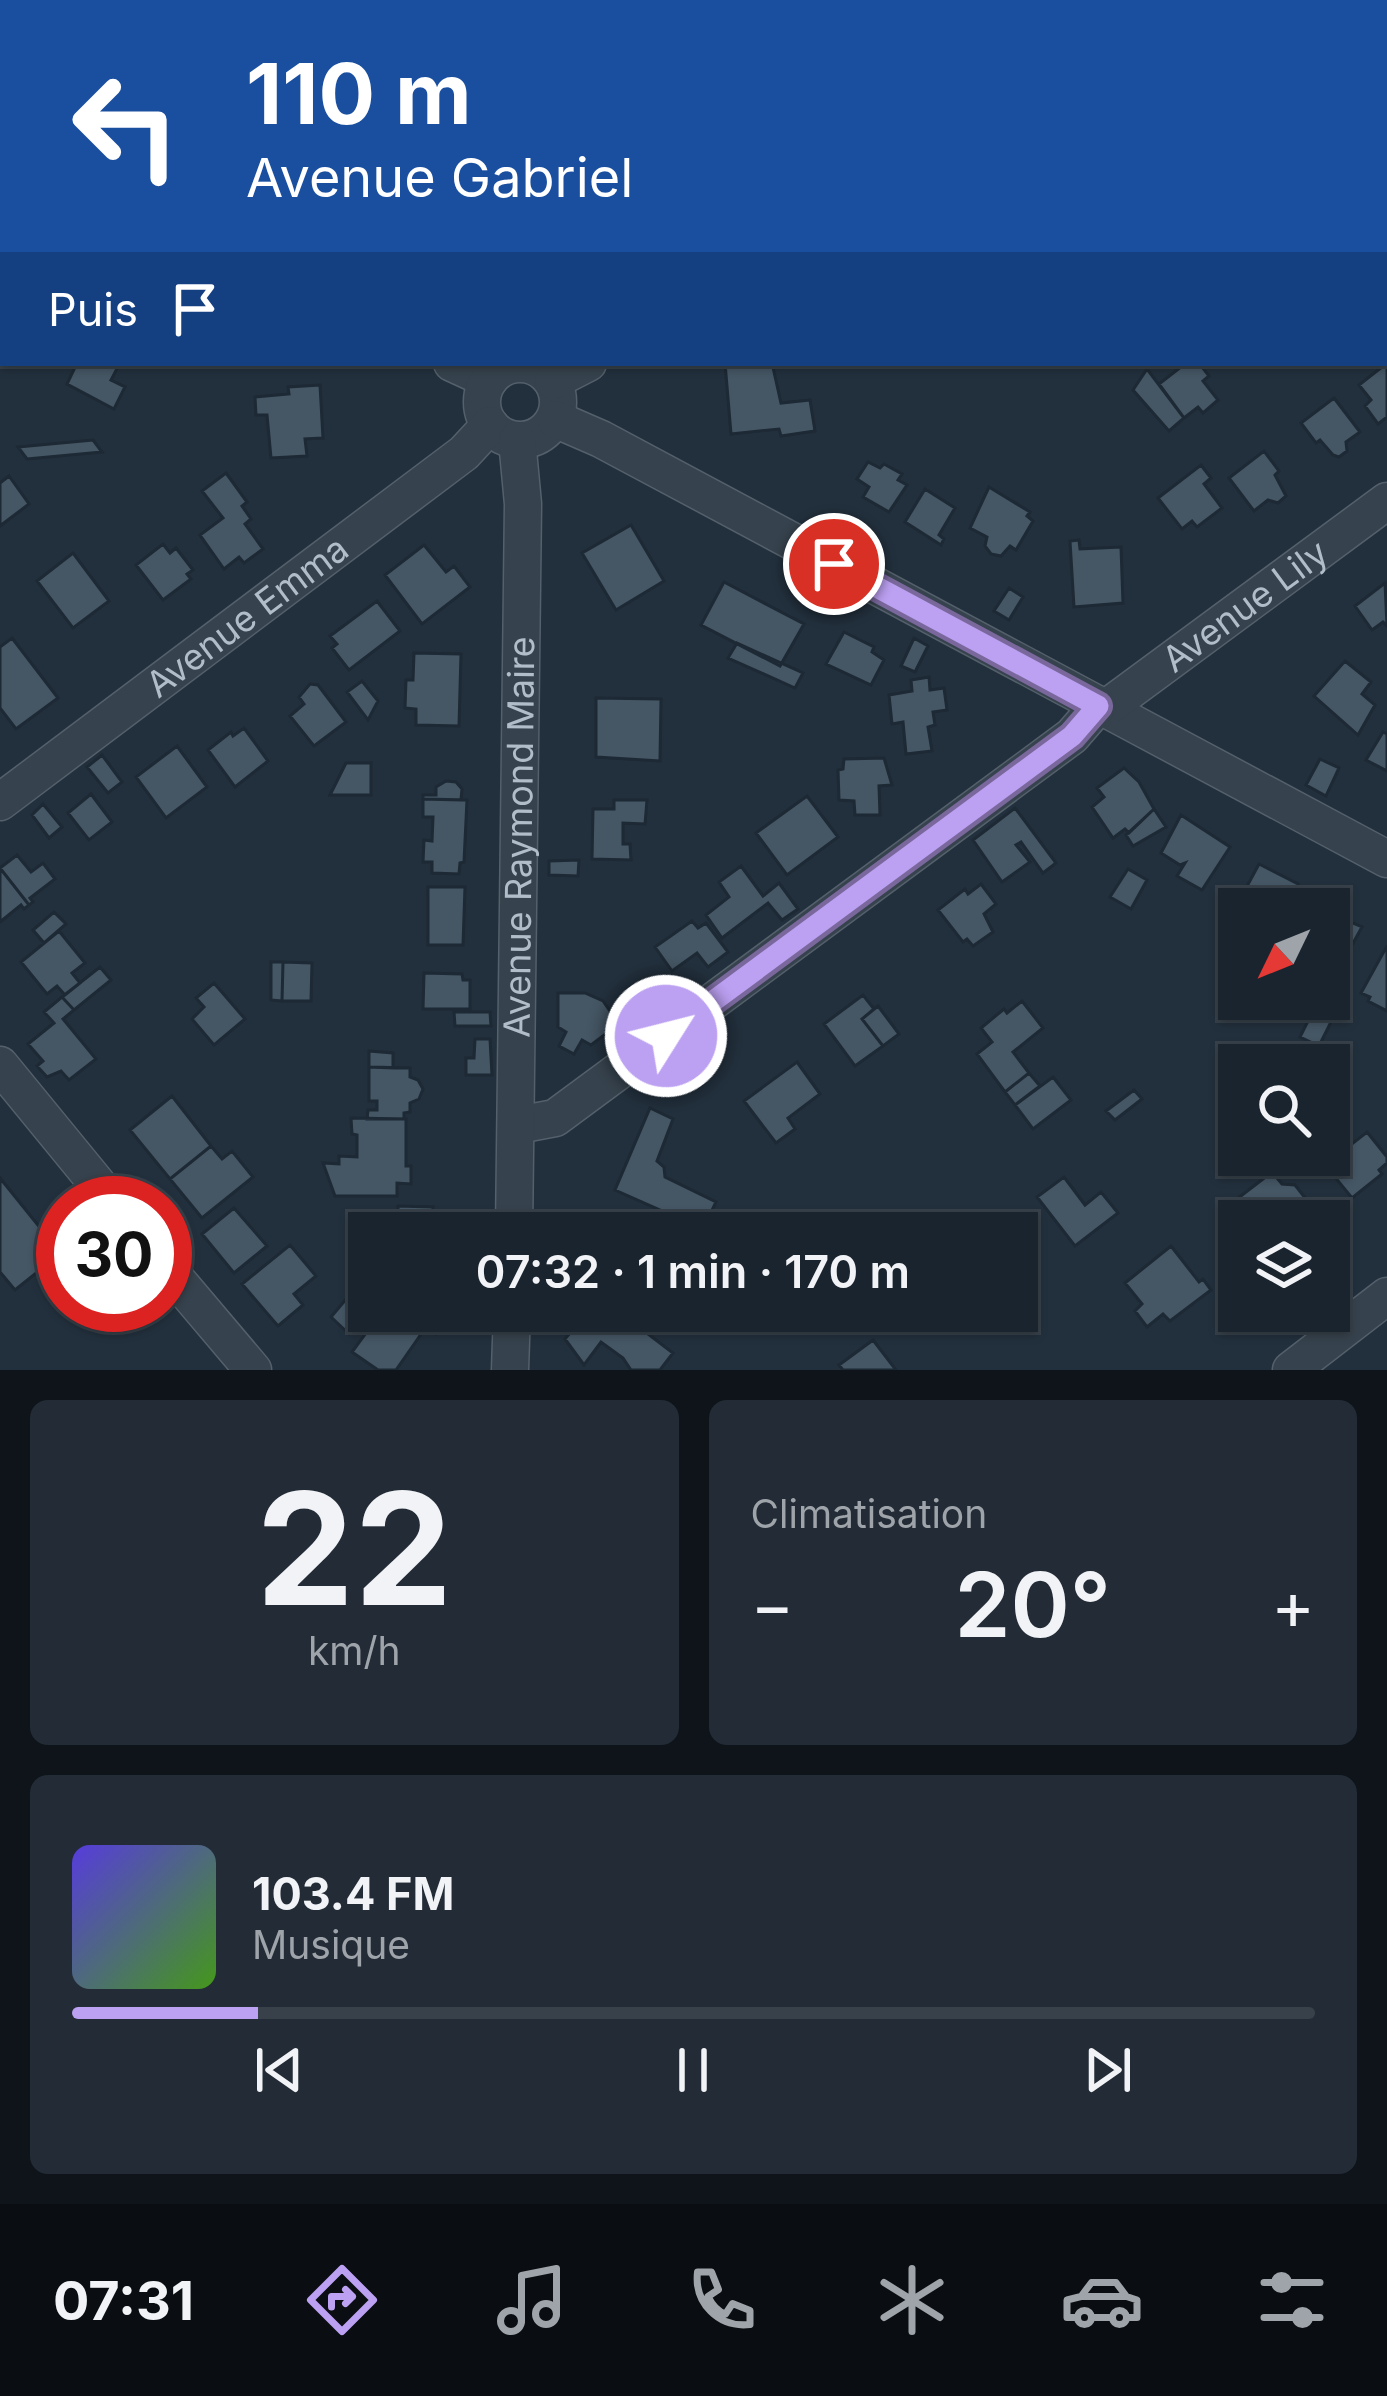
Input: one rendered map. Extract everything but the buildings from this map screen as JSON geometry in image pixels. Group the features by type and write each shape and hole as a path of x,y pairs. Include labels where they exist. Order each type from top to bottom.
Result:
{"street":[{"path":"553,381 582,366"},
{"path":"510,369 544,372 553,381 559,406 555,419 539,435 504,432 482,403 510,369"},
{"path":"555,419 601,439 1387,859"},
{"name":"Avenue Emma","path":"0,802 464,453 504,432"},
{"name":"Avenue Raymond Maire","path":"504,432 523,503 515,1212"},
{"name":"Avenue Lily","path":"518,1126 555,1118 1072,736 1102,707 1387,501"},
{"path":"0,1066 91,1176"},
{"path":"1291,1370 1387,1295"},
{"path":"192,1298 254,1370"},
{"path":"510,1370 511,1332"}],"route":[{"path":"666,1036 1072,736 1098,706 834,564"}]}
